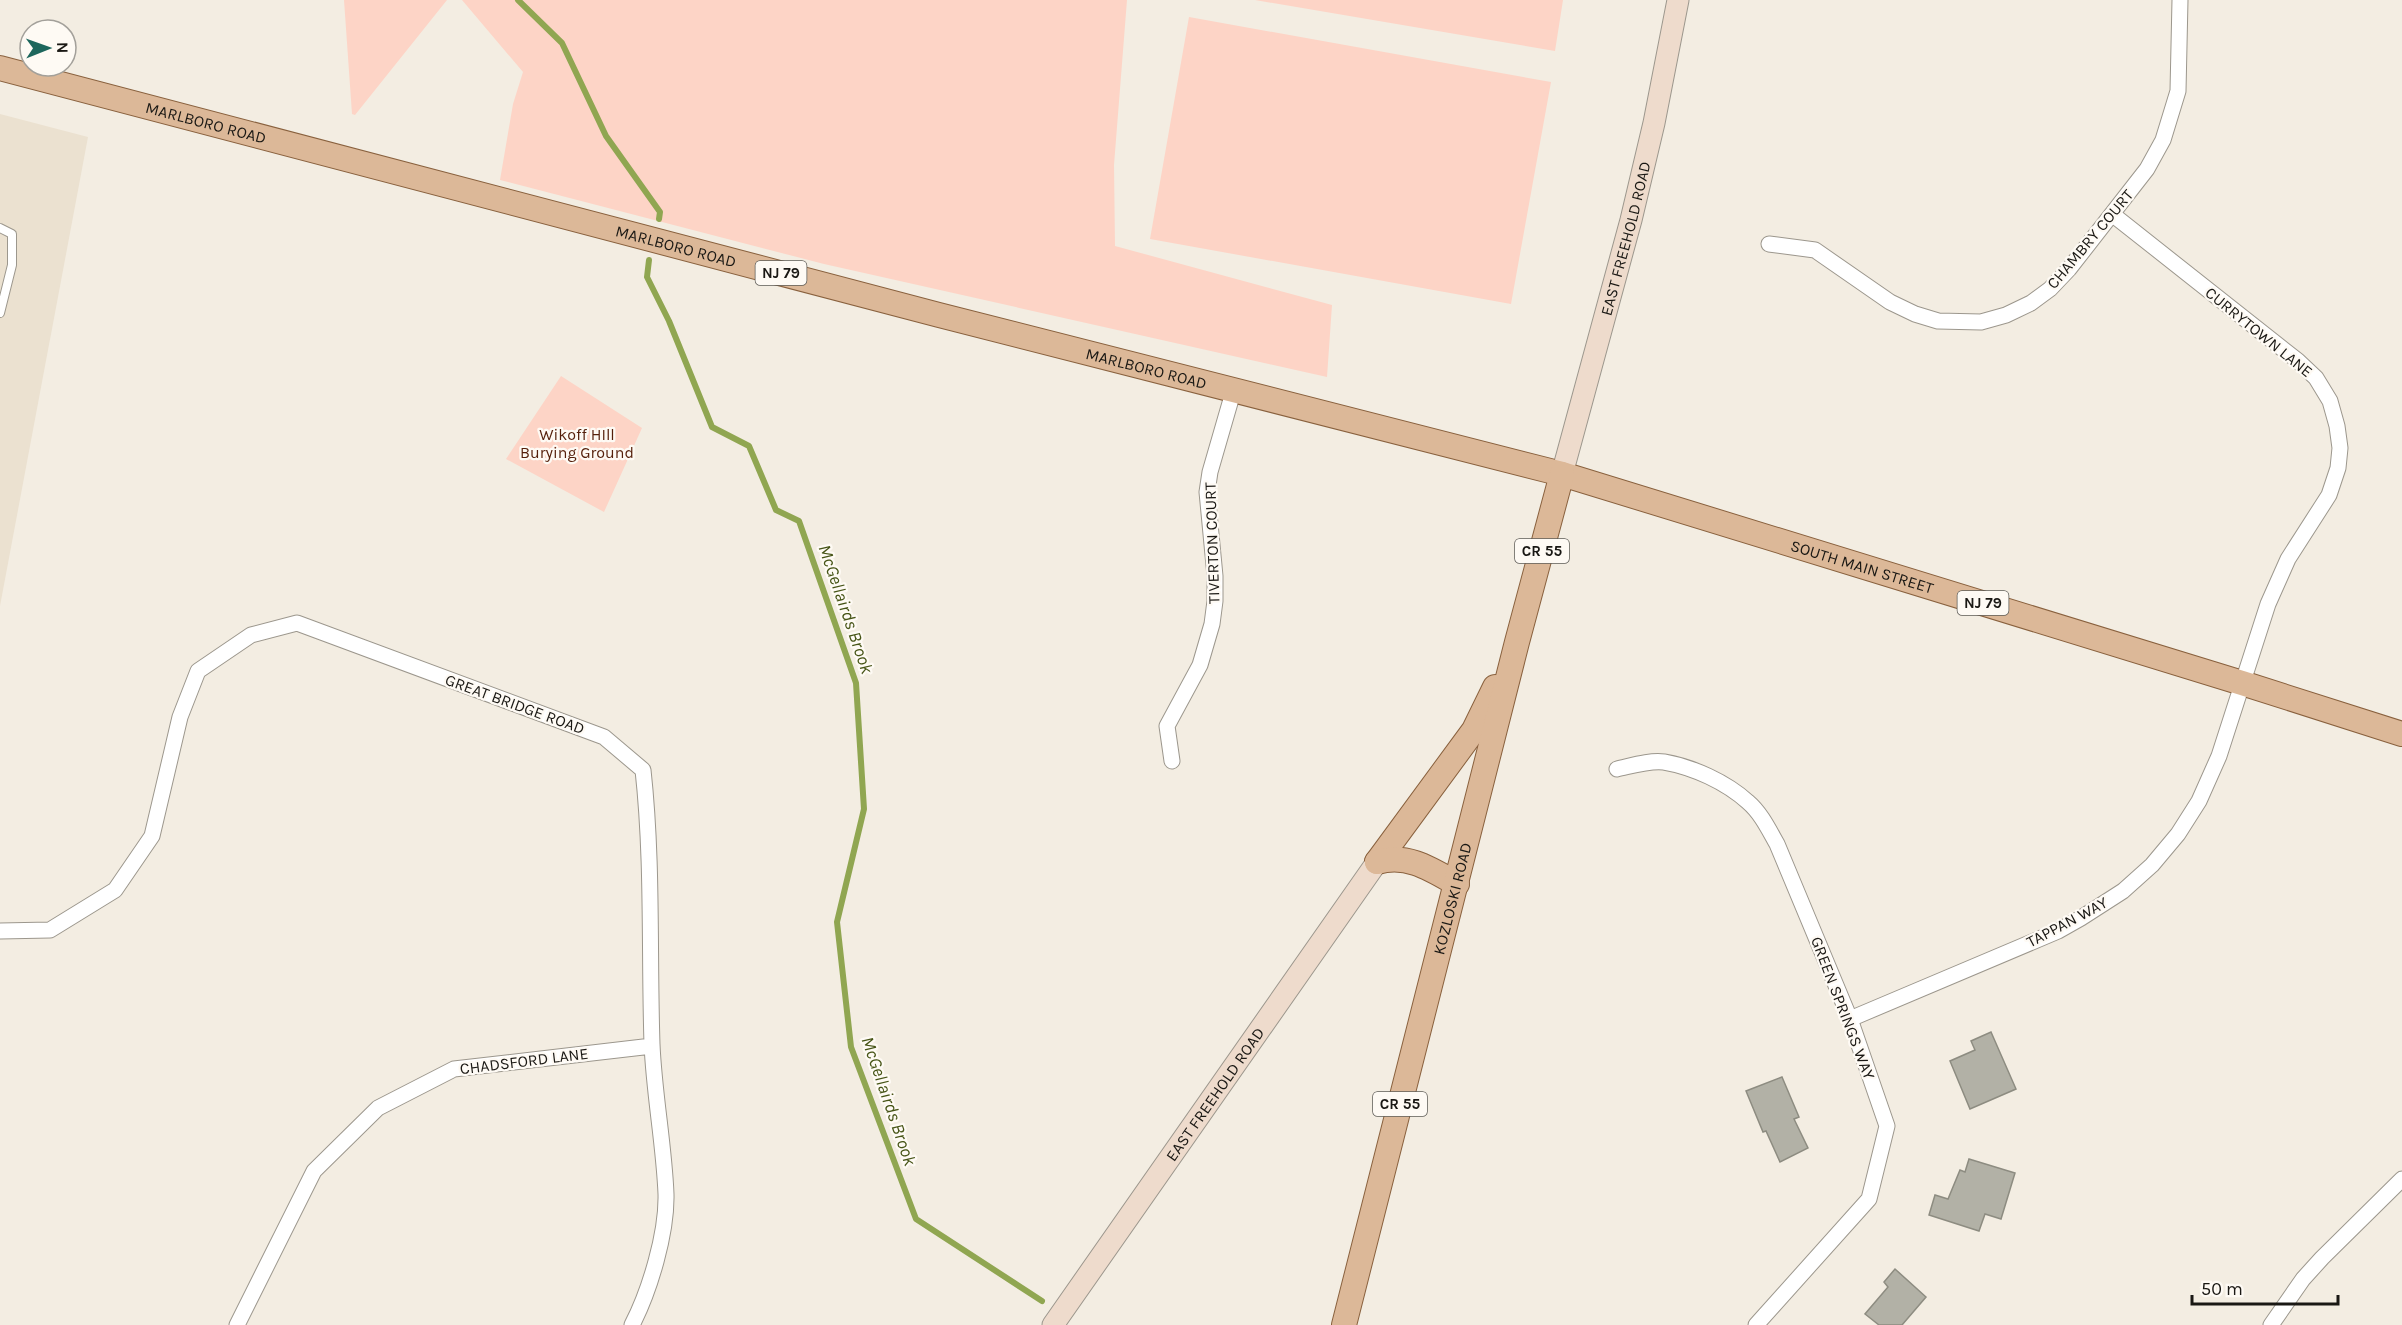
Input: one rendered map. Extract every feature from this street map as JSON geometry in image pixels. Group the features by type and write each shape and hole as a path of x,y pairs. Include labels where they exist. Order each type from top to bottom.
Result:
{"main road":[{"name":"MARLBORO ROAD","path":"0,68 939,315 1562,474"},
{"name":"KOZLOSKI ROAD","path":"1344,1325 1517,642 1562,474"},
{"name":"SOUTH MAIN STREET","path":"1562,474 2402,734"},
{"path":"1377,862 1474,730 1517,642"},
{"path":"1377,862 1389,858 1414,862 1457,884"}],"street":[{"name":"EAST FREEHOLD ROAD","path":"1562,474 1631,220 1654,123 1678,0"},
{"name":"CHAMBRY COURT","path":"1769,244 1815,250 1890,302 1938,321 1981,322 2006,315 2031,303 2050,289 2112,214 2147,169 2163,140 2178,91 2180,0"},
{"name":"CURRYTOWN LANE","path":"2112,214 2298,361 2321,386 2330,401 2337,426 2340,448 2338,468 2329,495 2288,560 2268,604 2242,683"},
{"name":"TIVERTON COURT","path":"1172,761 1167,726 1200,664 1212,624 1215,576 1208,492 1210,471 1234,389"},
{"name":"GREAT BRIDGE ROAD","path":"0,931 50,930 115,891 152,836 180,717 198,671 251,635 297,623 604,736 643,770 648,816 652,1046 666,1195 659,1249 641,1307 632,1325"},
{"name":"TAPPAN WAY","path":"1850,1019 2058,931 2123,891 2152,865 2178,834 2199,801 2219,756 2242,683"},
{"name":"GREEN SPRINGS WAY","path":"1617,769 1662,762 1701,773 1728,787 1749,803 1764,822 1777,844 1850,1019 1887,1126 1869,1199 1756,1325"},
{"name":"EAST FREEHOLD ROAD","path":"1053,1325 1377,862"},
{"name":"CHADSFORD LANE","path":"237,1325 314,1171 378,1108 454,1069 652,1046"},
{"path":"2271,1325 2322,1258 2402,1179"}],"lane":[{"path":"0,228 12,234 12,265 0,313"}],"shaded area":[{"path":"0,114 88,137 0,606"}],"green space":[{"path":"344,0 447,0 355,115 352,114"},
{"path":"462,0 1127,0 1114,165 1115,246 1332,305 1327,377 824,264 500,180 513,104 523,72"},
{"path":"1255,0 1563,0 1555,51"},
{"path":"1189,17 1551,82 1511,304 1150,239"},
{"name":"Wikoff HIll Burying Ground","path":"561,376 642,428 604,512 506,459"}],"building":[{"path":"1991,1032 2016,1089 1970,1109 1950,1061 1975,1050 1971,1041"},
{"path":"1782,1077 1799,1117 1794,1119 1808,1148 1780,1162 1766,1131 1763,1132 1746,1091"},
{"path":"1969,1159 2015,1173 2001,1219 1985,1214 1979,1231 1929,1215 1935,1195 1948,1199 1960,1170 1965,1172"},
{"path":"1895,1269 1926,1297 1902,1325 1879,1325 1865,1314 1888,1287 1884,1282"}],"waterway":[{"name":"McGellairds Brook","path":"518,0 562,43 606,136 660,212 659,219"},
{"name":"McGellairds Brook","path":"649,260 647,277 669,321 712,427 749,446 776,510 799,521 856,683 864,809 837,922 851,1047 916,1219 1042,1301"}]}
